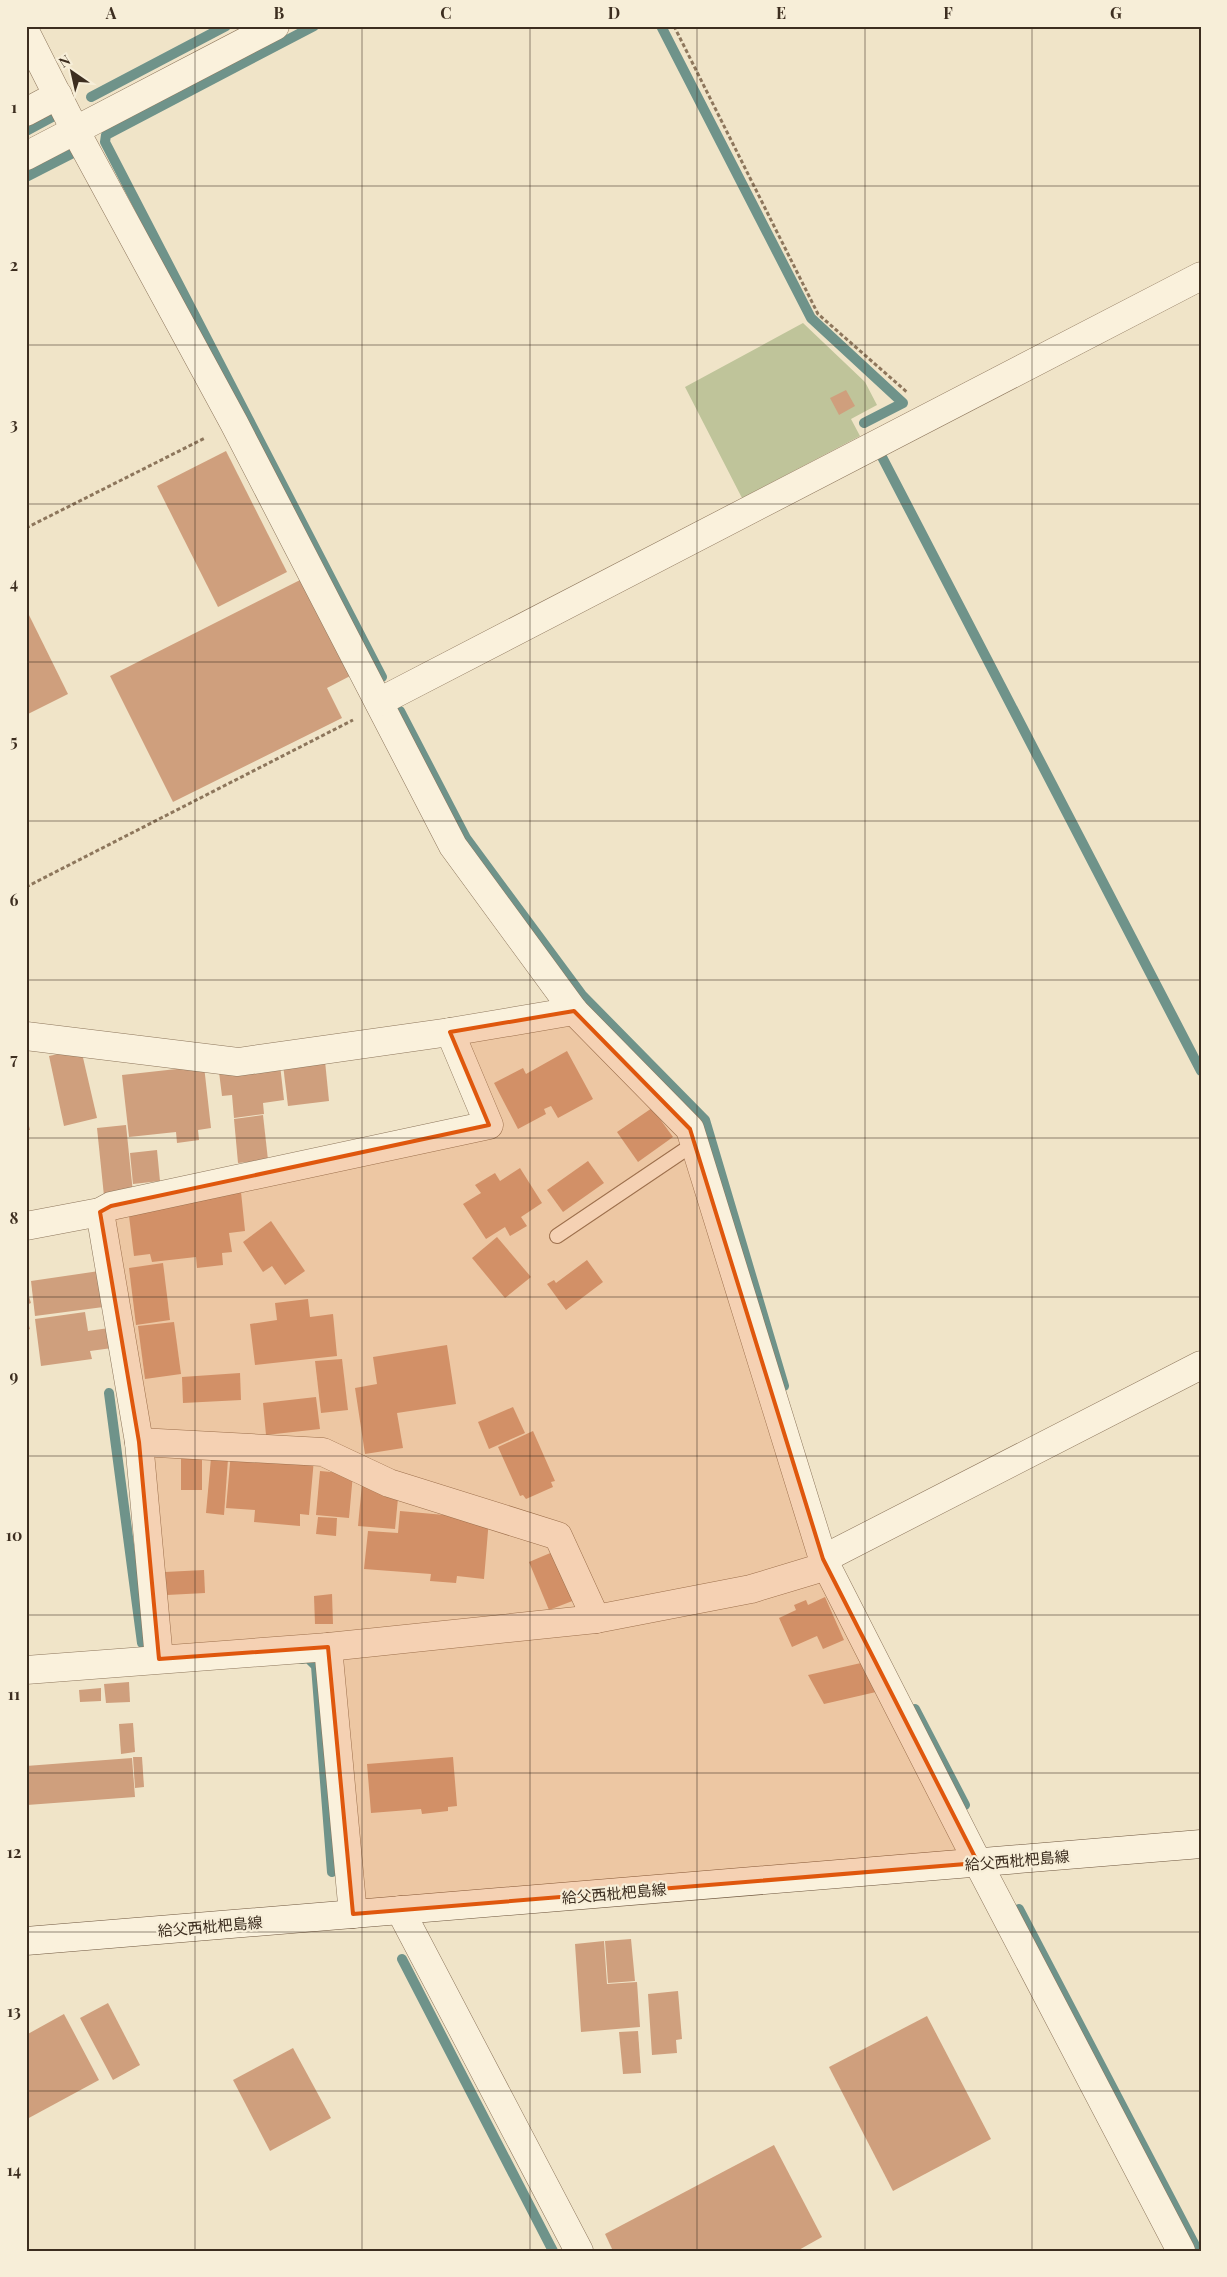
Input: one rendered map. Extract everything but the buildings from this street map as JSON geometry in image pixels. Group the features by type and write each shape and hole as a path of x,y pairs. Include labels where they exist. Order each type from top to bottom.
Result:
{"street":[{"path":"26,156 275,26"},
{"path":"26,33 76,130 234,423 453,846 574,1011 690,1129 825,1563 978,1863 1181,2251"},
{"path":"26,112 58,95"},
{"path":"380,704 1201,276"},
{"path":"26,1036 238,1062 450,1032 574,1011"},
{"path":"26,1226 100,1212 111,1206 489,1125 450,1032"},
{"path":"100,1212 139,1442 159,1659"},
{"path":"26,1670 328,1647 596,1620 751,1589 825,1563 1201,1365"},
{"path":"139,1442 323,1452 389,1483 558,1536 596,1620"},
{"path":"328,1647 353,1914"},
{"name":"給父西枇杷島線","path":"26,1941 1201,1844"},
{"path":"400,1910 579,2251"}],"lane":[{"path":"557,1236 694,1143"}],"path":[{"path":"674,26 818,314 932,415"},
{"path":"26,528 234,423"},
{"path":"26,887 380,704"}],"highlighted area":[{"path":"574,1011 690,1129 823,1559 978,1863 353,1914 328,1647 159,1659 139,1442 100,1212 111,1206 489,1125 450,1032"}],"green space":[{"path":"803,323 865,382 877,405 851,419 860,436 742,498 685,387"}],"waterway":[{"path":"91,97 226,26"},
{"path":"314,26 106,135 105,142 382,677"},
{"path":"661,26 811,318 903,403 864,423"},
{"path":"26,131 52,117"},
{"path":"26,177 73,153"},
{"path":"881,455 1201,1071"},
{"path":"400,711 466,838 582,995 705,1120 784,1386"},
{"path":"109,1393 142,1643"},
{"path":"301,1659 308,1658 316,1666 332,1872"},
{"path":"915,1709 965,1805"},
{"path":"1019,1909 1198,2251"},
{"path":"402,1959 553,2251"}]}
